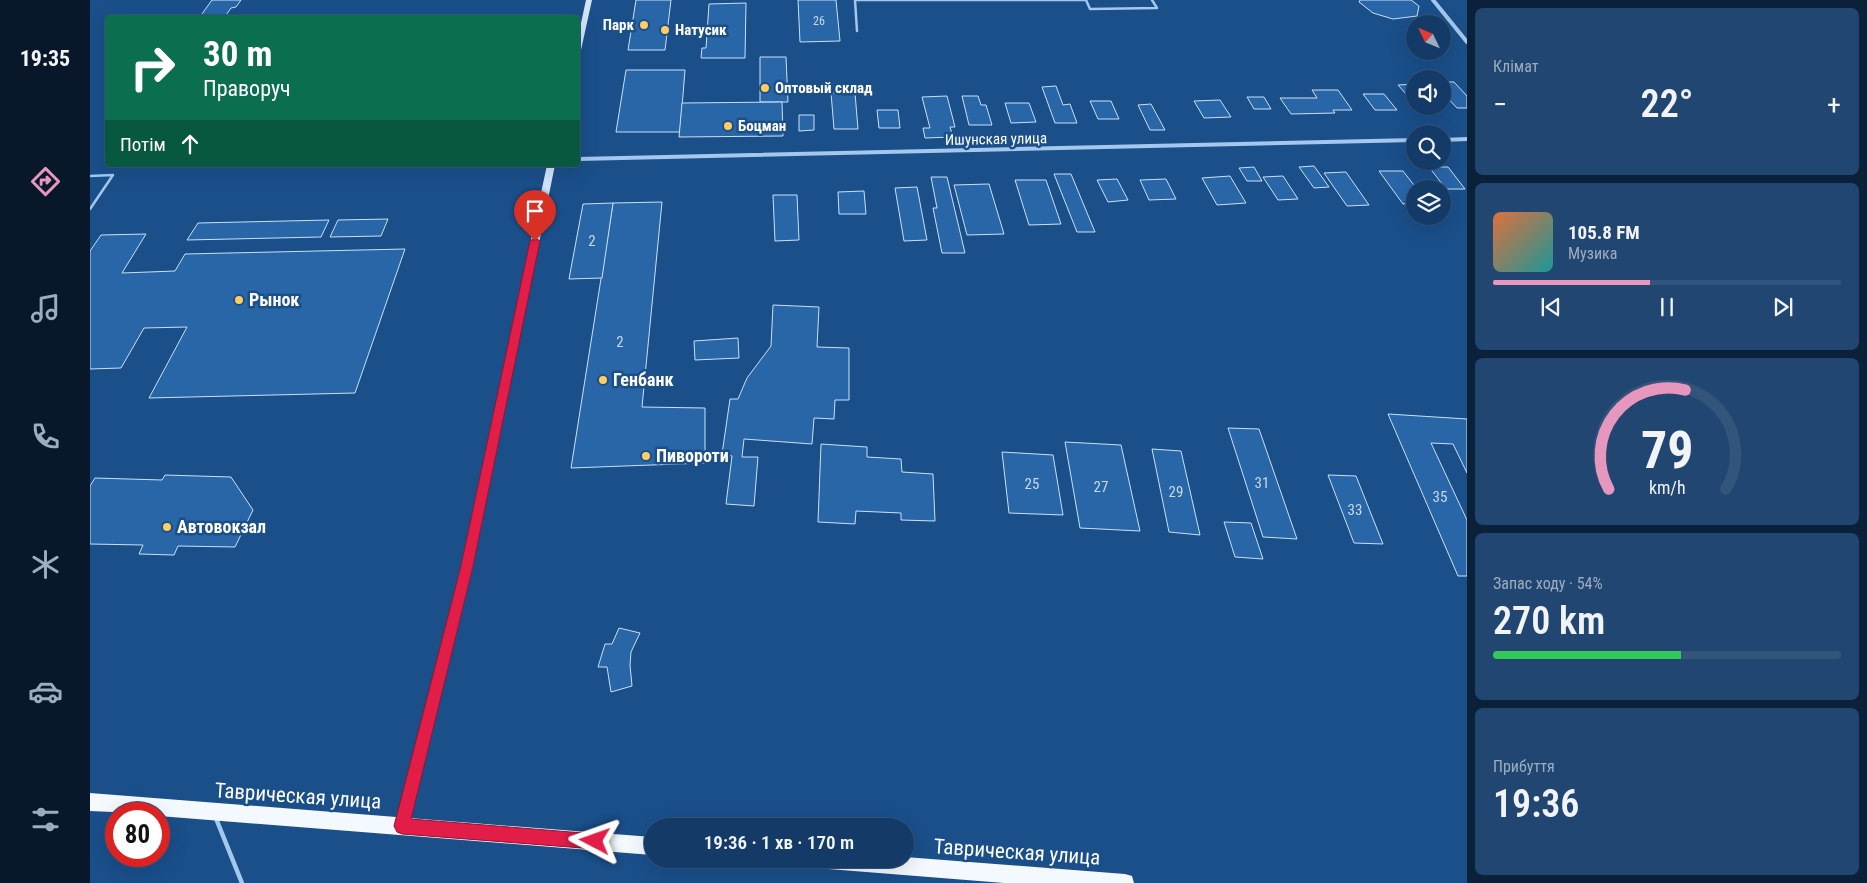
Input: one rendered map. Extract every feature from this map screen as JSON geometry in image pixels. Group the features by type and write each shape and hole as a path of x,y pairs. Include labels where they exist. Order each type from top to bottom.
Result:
{"highway":[{"name":"Таврическая улица","path":"90,802 644,845"},
{"name":"Таврическая улица","path":"914,867 1125,883"}],"main road":[{"path":"580,41 589,0"},
{"path":"402,826 467,566 551,167"}],"street":[{"path":"1433,0 1467,42"},
{"path":"1451,140 1467,139"},
{"name":"Ишунская улица","path":"580,159 1406,140"}],"lane":[{"path":"857,31 855,0 1086,0 1090,9 1157,8 1152,0"},
{"path":"90,176 113,175 90,210"},
{"path":"213,812 242,883"}],"building":[{"path":"212,0 241,0 226,15 201,15"},
{"path":"636,0 671,0 665,50 628,50"},
{"path":"798,0 836,0 840,41 800,42"},
{"path":"1360,0 1411,0 1419,6 1417,15 1406,15 1406,17 1393,19 1373,13 1359,2"},
{"path":"746,3 745,58 701,58 702,48 706,48 709,4"},
{"path":"760,57 786,57 788,102 760,102"},
{"path":"626,70 685,70 680,132 616,132"},
{"path":"1451,82 1454,82 1467,96 1467,108 1457,108 1451,102"},
{"path":"1398,85 1406,85 1406,94"},
{"path":"1056,86 1063,105 1070,104 1077,123 1055,123 1042,87"},
{"path":"1312,90 1338,90 1352,110 1333,110 1335,113 1291,114 1280,98 1317,98"},
{"path":"831,93 855,93 858,129 834,129"},
{"path":"1363,94 1384,94 1397,110 1375,110"},
{"path":"947,96 955,127 950,127 953,137 925,138 923,128 930,128 922,97"},
{"path":"962,96 978,96 981,105 986,105 992,125 969,125"},
{"path":"1247,97 1264,97 1271,109 1254,109"},
{"path":"1220,100 1231,117 1204,118 1194,101"},
{"path":"1090,101 1111,101 1119,119 1098,119"},
{"path":"782,102 783,136 679,137 682,103"},
{"path":"1005,103 1029,103 1036,122 1011,123"},
{"path":"1151,104 1165,130 1150,130 1138,105"},
{"path":"877,110 898,110 900,128 879,128"},
{"path":"799,115 814,115 814,130 799,131"},
{"path":"1314,166 1329,187 1314,188 1299,167"},
{"path":"1254,167 1262,181 1247,181 1239,168"},
{"path":"1431,170 1450,170 1465,189 1451,189 1451,180 1439,180"},
{"path":"1379,171 1403,171 1410,180 1406,180 1406,204 1403,204"},
{"path":"1346,172 1369,205 1347,206 1324,173"},
{"path":"1054,174 1071,174 1095,232 1077,232"},
{"path":"1230,176 1246,203 1217,205 1202,178"},
{"path":"1283,176 1298,199 1278,200 1263,177"},
{"path":"931,177 947,177 965,253 942,253 933,208 937,208"},
{"path":"1117,179 1128,200 1108,202 1097,180"},
{"path":"1166,179 1176,199 1149,200 1140,180"},
{"path":"1015,180 1046,180 1061,224 1029,225"},
{"path":"989,184 1004,234 967,235 954,185"},
{"path":"917,187 927,240 904,241 895,188"},
{"path":"864,191 866,214 839,214 838,192"},
{"path":"773,195 797,195 799,240 775,241"},
{"path":"662,202 642,407 705,408 705,463 571,468 613,203"},
{"path":"613,203 602,278 569,279 583,204"},
{"path":"388,219 381,236 330,237 338,220"},
{"path":"329,220 321,237 187,240 198,223"},
{"name":"Рынок","path":"146,234 122,273 175,271 185,254 405,249 355,393 149,398 187,327 144,328 121,368 90,369 90,251 101,235"},
{"path":"773,305 819,307 817,347 849,348 849,400 835,400 834,419 814,418 812,444 744,439 742,457 758,457 754,506 726,504 732,456 722,454 730,399 738,399 747,378 771,346"},
{"path":"738,338 739,358 695,360 694,341"},
{"path":"1388,414 1467,419 1467,473 1453,444 1431,443 1467,520 1467,576 1458,576"},
{"path":"1228,428 1259,429 1297,539 1263,537"},
{"path":"1065,442 1121,445 1140,531 1080,528"},
{"path":"821,444 867,447 867,457 901,459 902,472 933,474 935,521 901,520 901,513 856,511 855,524 818,522"},
{"path":"1152,449 1181,451 1200,535 1169,532"},
{"path":"1002,452 1053,455 1063,515 1009,513"},
{"name":"Автовокзал","path":"165,475 231,477 253,510 235,547 178,546 174,555 139,554 143,545 90,544 90,486 95,478 162,480"},
{"path":"1328,475 1356,476 1383,544 1354,543"},
{"path":"1224,522 1251,523 1263,559 1235,557"},
{"path":"619,628 640,633 631,652 632,686 611,692 607,667 598,667 605,644 612,644"}],"place":[{"name":"Парк","path":"644,25"},
{"name":"Натусик","path":"665,30"},
{"name":"Оптовый склад","path":"765,88"},
{"name":"Боцман","path":"728,126"},
{"name":"Рынок","path":"239,300"},
{"name":"Генбанк","path":"603,380"},
{"name":"Пивороти","path":"646,456"},
{"name":"Автовокзал","path":"167,527"}],"route":[{"path":"535,241 467,566 402,826 595,841"}]}
